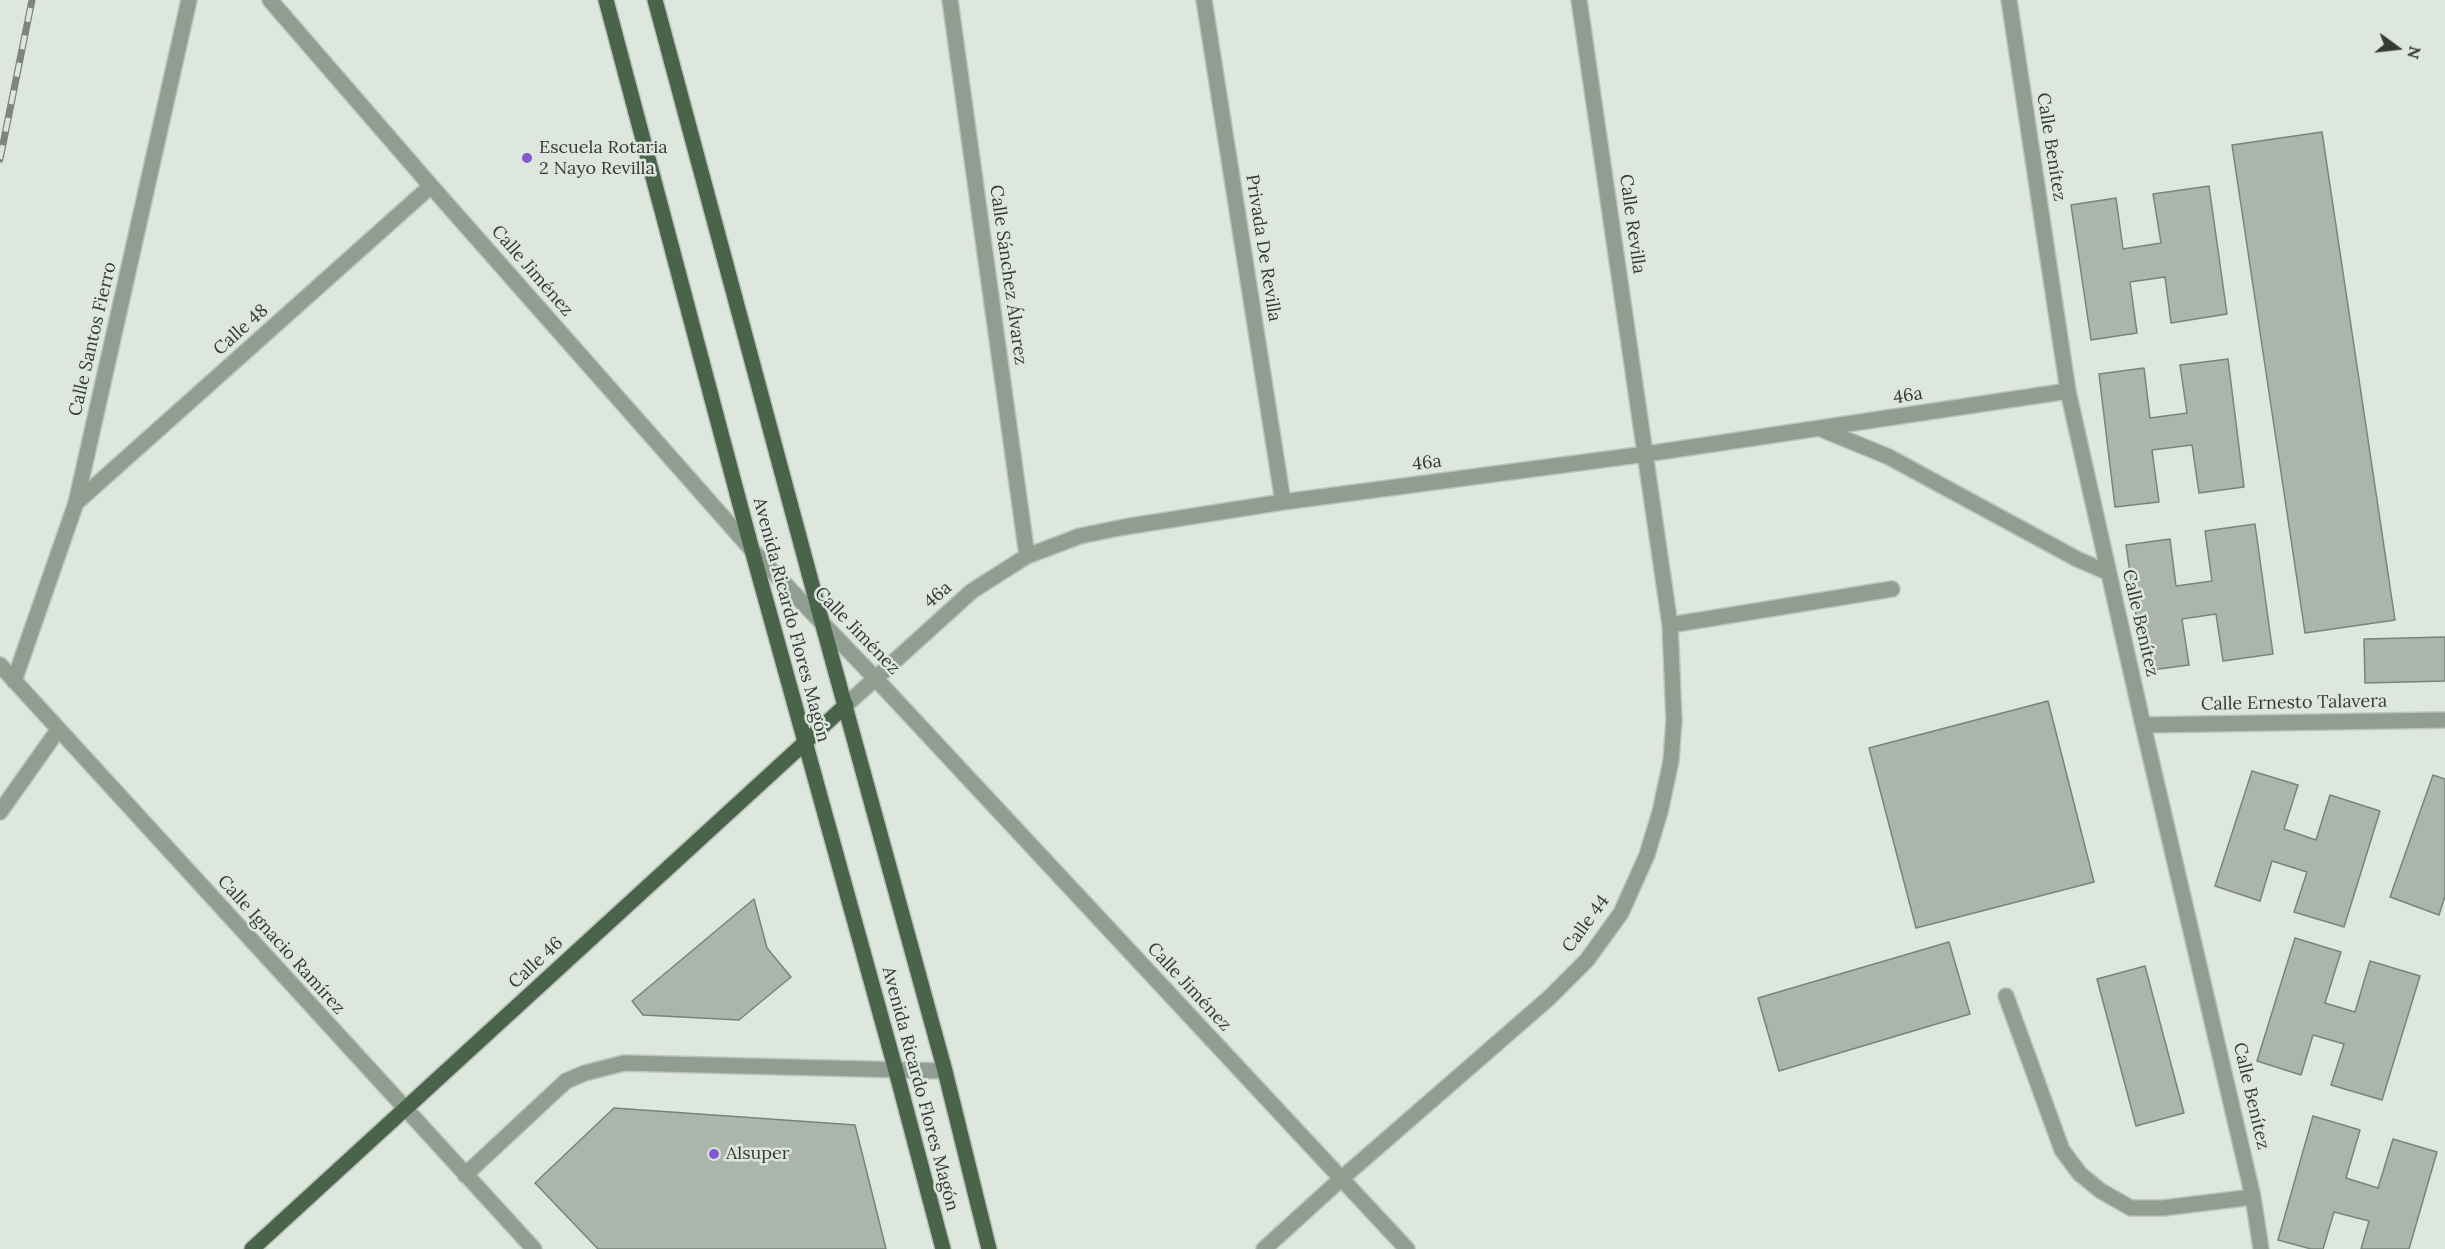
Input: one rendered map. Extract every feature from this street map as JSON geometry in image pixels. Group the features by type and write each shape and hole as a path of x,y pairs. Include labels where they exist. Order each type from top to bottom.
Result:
{"main road":[{"name":"Avenida Ricardo Flores Magón","path":"606,0 804,743 944,1249"},
{"name":"Avenida Ricardo Flores Magón","path":"655,0 945,1071 989,1249"},
{"name":"Calle 46","path":"252,1249 846,705"}],"street":[{"name":"Calle Santos Fierro","path":"14,681 76,503 189,0"},
{"name":"Calle Jiménez","path":"270,0 752,550 876,679 1407,1249"},
{"name":"Calle Sánchez Álvarez","path":"950,0 1027,556"},
{"name":"Privada De Revilla","path":"1204,0 1283,502"},
{"name":"Calle Revilla","path":"1579,0 1646,454"},
{"name":"Calle Benítez","path":"2009,0 2068,391 2253,1197 2261,1249"},
{"name":"Calle 48","path":"76,503 431,186"},
{"name":"46a","path":"846,705 972,591 1027,556 1091,534 1283,502 1646,454 2068,391"},
{"path":"1821,429 1889,457 2077,560 2109,573"},
{"name":"Calle 44","path":"1264,1249 1549,998 1587,960 1621,913 1647,855 1660,812 1671,761 1674,720 1670,625 1646,454"},
{"path":"1670,625 1892,589"},
{"name":"Calle Ignacio Ramírez","path":"0,665 404,1110 534,1249"},
{"name":"Calle Ernesto Talavera","path":"2143,725 2445,720"},
{"path":"0,812 58,730"},
{"path":"2006,996 2062,1150 2080,1174 2101,1191 2131,1208 2163,1208 2253,1197"},
{"path":"465,1175 566,1082 585,1073 624,1062 945,1071"}],"building":[{"path":"2322,132 2395,620 2305,633 2232,145"},
{"path":"2209,186 2227,314 2171,323 2165,277 2130,282 2137,333 2091,340 2071,205 2116,198 2123,249 2161,243 2153,194"},
{"path":"2228,359 2244,487 2199,493 2192,445 2152,450 2159,502 2115,507 2099,374 2144,368 2150,418 2187,413 2180,365"},
{"path":"2255,524 2273,654 2223,661 2216,614 2182,619 2189,665 2144,671 2126,545 2170,539 2176,586 2212,581 2205,531"},
{"path":"2445,637 2445,681 2365,683 2364,639"},
{"path":"2048,701 2094,882 1916,928 1869,748"},
{"path":"2252,771 2298,785 2284,829 2316,840 2330,795 2380,811 2344,927 2294,912 2307,872 2272,861 2260,901 2215,886"},
{"path":"2433,775 2445,779 2445,896 2439,915 2390,897"},
{"path":"754,899 767,948 791,977 739,1020 643,1015 632,1001"},
{"path":"2295,938 2341,952 2325,1003 2355,1012 2370,961 2420,976 2382,1100 2331,1085 2344,1044 2313,1035 2301,1075 2257,1061"},
{"path":"1949,942 1970,1014 1779,1071 1758,998"},
{"path":"2145,966 2184,1113 2136,1126 2097,979"},
{"name":"Alsuper","path":"614,1108 855,1125 886,1249 598,1249 535,1183"},
{"path":"2313,1116 2360,1130 2346,1178 2378,1188 2393,1139 2437,1152 2409,1249 2361,1249 2369,1221 2334,1212 2323,1249 2311,1249 2278,1240"}],"railway":[{"path":"0,159 32,0"}],"place":[{"name":"Escuela Rotaria 2 Nayo Revilla","path":"527,158"},
{"name":"Alsuper","path":"714,1154"}]}
